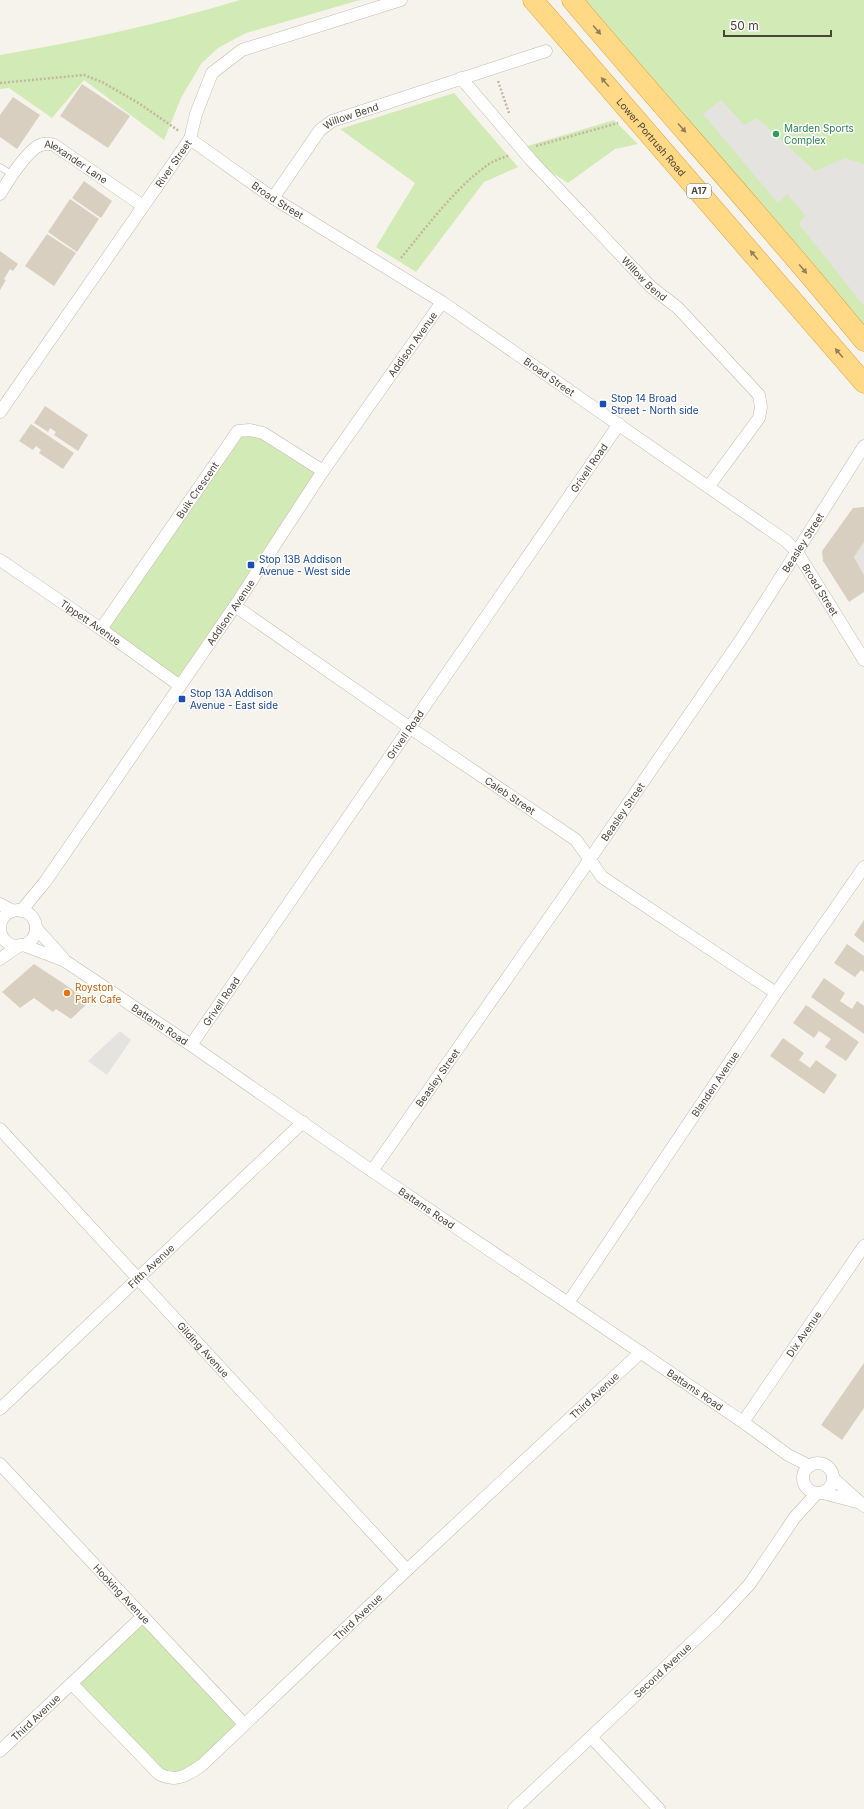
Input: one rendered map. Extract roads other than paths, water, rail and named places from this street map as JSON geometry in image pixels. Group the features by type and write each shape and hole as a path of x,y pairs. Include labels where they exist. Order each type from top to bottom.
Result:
{"highway":[{"name":"Lower Portrush Road","path":"534,0 864,383"},
{"path":"572,0 636,76 739,192 864,341"}],"street":[{"name":"River Street","path":"0,412 190,139 196,114 212,73 242,50 401,0"},
{"name":"Willow Bend","path":"273,198 320,130 332,121 546,51"},
{"name":"Willow Bend","path":"461,78 541,171 651,287 678,308 759,395 761,407 759,418 709,486"},
{"name":"Broad Street","path":"190,139 273,198 442,302 709,486 786,541 797,552 864,660"},
{"name":"Alexander Lane","path":"0,194 12,174 36,148 47,143 54,145 143,206"},
{"name":"Addison Avenue","path":"22,912 45,882 235,606 323,471 442,302"},
{"name":"Grivell Road","path":"191,1045 619,424"},
{"name":"Buik Crescent","path":"101,629 238,431 250,430 263,433 323,471"},
{"name":"Beasley Street","path":"372,1171 561,901 589,858 742,638 864,446"},
{"name":"Tippett Avenue","path":"0,560 101,629 180,686"},
{"name":"Caleb Street","path":"235,606 410,728 576,840 602,877 776,993"},
{"name":"Blanden Avenue","path":"568,1302 776,993 864,867"},
{"path":"0,904 22,912 36,928 33,939 0,959"},
{"path":"22,912 4,918 1,934 7,942 15,945 22,945"},
{"name":"Battams Road","path":"36,928 66,961 191,1045 372,1171 568,1302 743,1422 788,1455 806,1475"},
{"name":"Battams Road","path":"22,945 66,961"},
{"name":"Fifth Avenue","path":"0,1409 303,1122"},
{"name":"Gilding Avenue","path":"0,1129 407,1570"},
{"name":"Dix Avenue","path":"743,1422 864,1246"},
{"name":"Third Avenue","path":"72,1684 152,1767 167,1778 187,1776 202,1765 407,1570 641,1352"},
{"path":"820,1493 831,1487 833,1478 831,1470 828,1466 822,1463 815,1463 806,1475 809,1490 820,1493 861,1504"},
{"name":"Hooking Avenue","path":"0,1464 244,1724"},
{"name":"Second Avenue","path":"795,1517 806,1475"},
{"path":"833,1478 861,1504"},
{"name":"Second Avenue","path":"514,1809 718,1618 749,1585 795,1517 820,1493"},
{"name":"Third Avenue","path":"0,1751 143,1616"},
{"path":"591,1737 659,1809"}],"lane":[{"path":"0,167 12,174"}],"place":[{"name":"Marden Sports Complex","path":"776,134"},
{"name":"Stop 14 Broad Street - North side","path":"603,404"},
{"name":"Stop 13B Addison Avenue - West side","path":"251,565"},
{"name":"Stop 13A Addison Avenue - East side","path":"182,699"},
{"name":"Royston Park Cafe","path":"67,993"}]}
